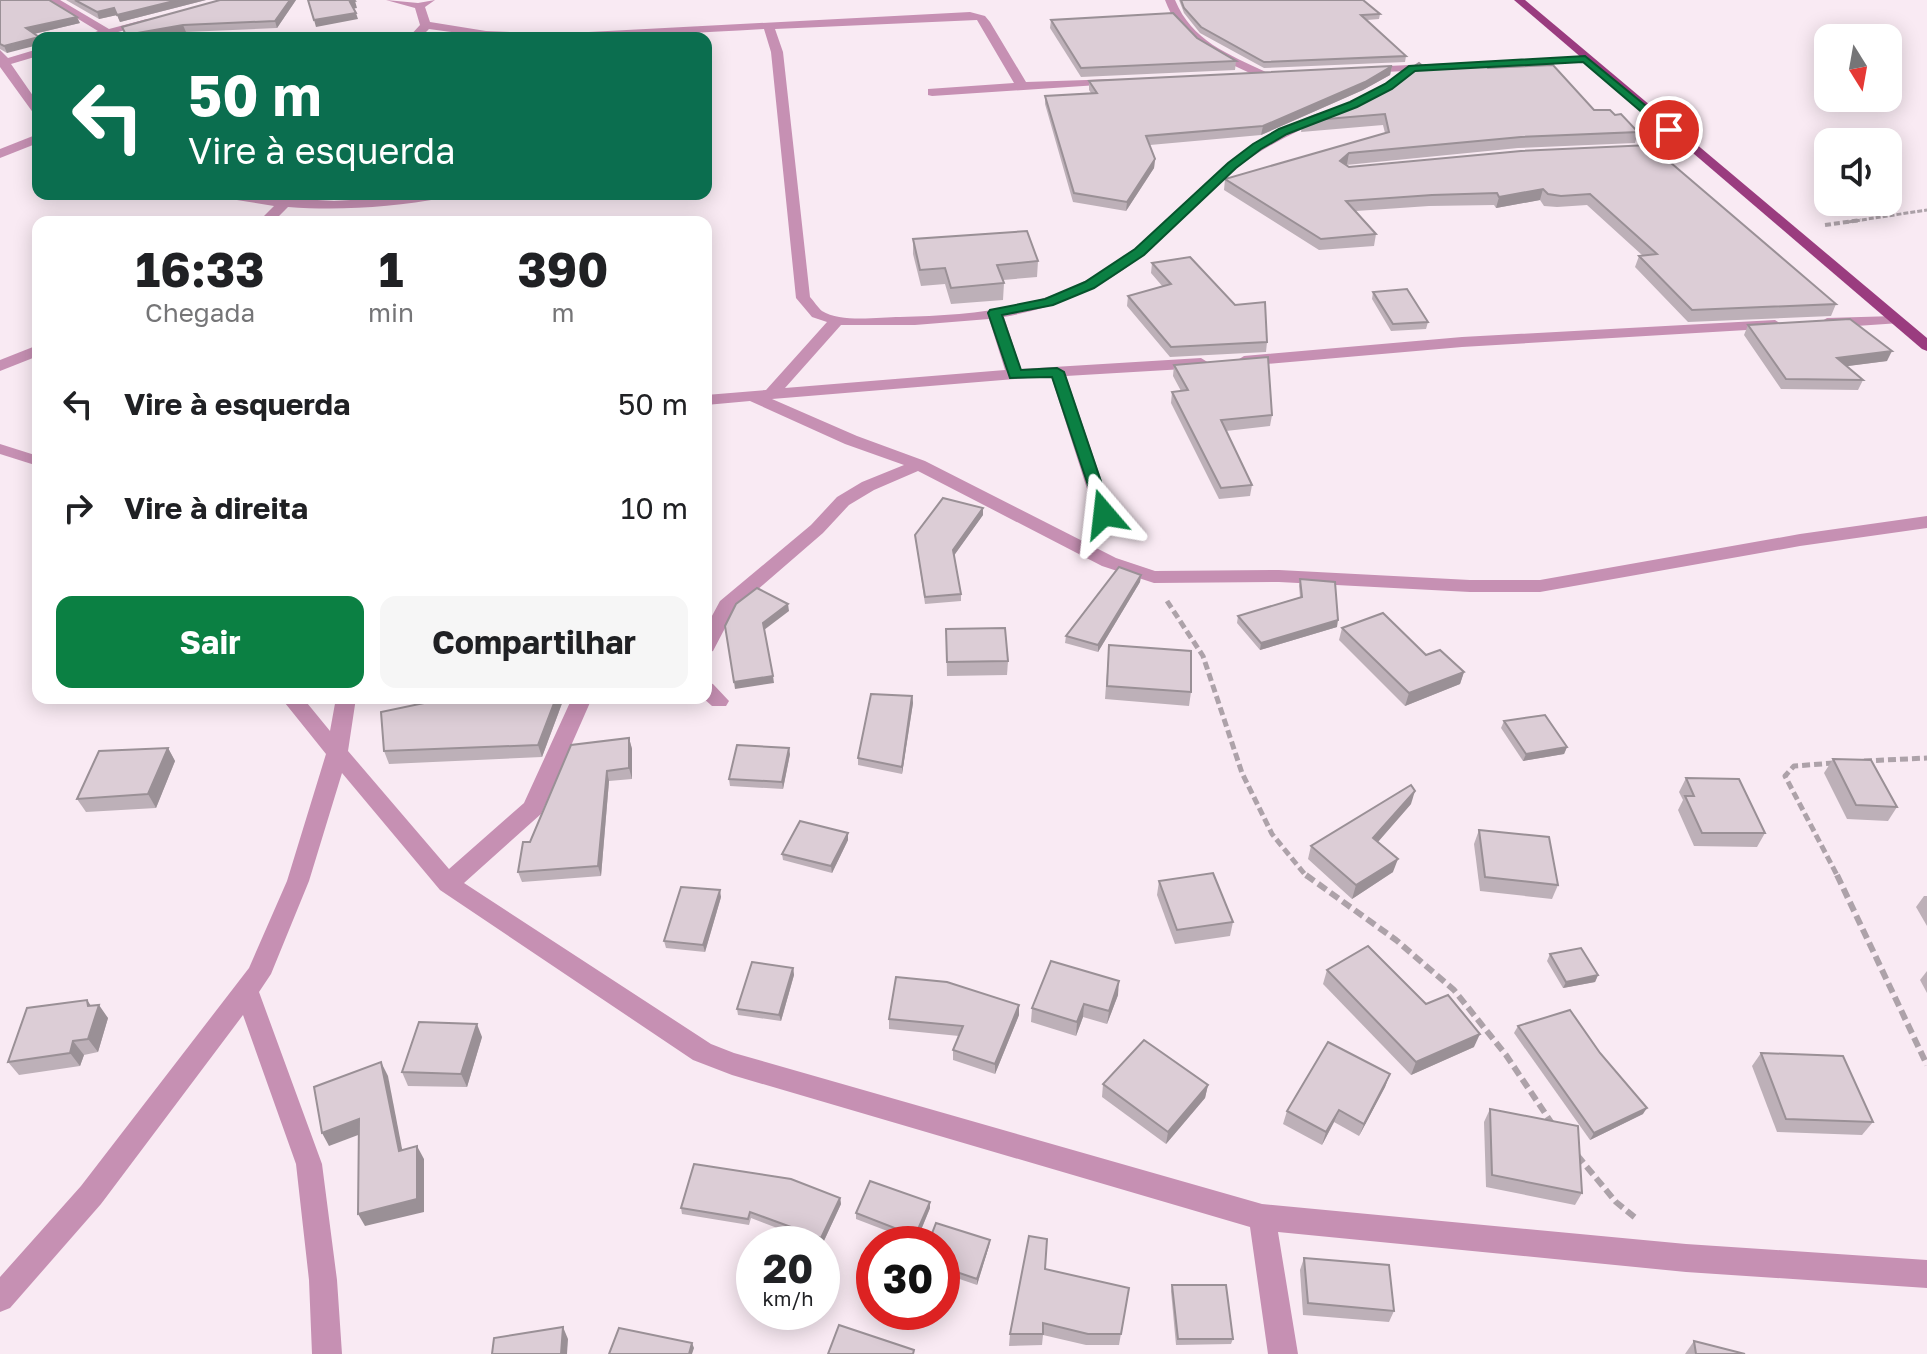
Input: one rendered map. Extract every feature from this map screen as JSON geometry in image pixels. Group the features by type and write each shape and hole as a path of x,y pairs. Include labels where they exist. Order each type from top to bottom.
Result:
{"main road":[{"path":"1519,0 1689,148 1792,230 1927,346"}],"street":[{"path":"52,0 107,32 153,20"},
{"path":"391,0 425,3 426,25 420,32"},
{"path":"1170,0 1175,16 1196,43 1269,74 1233,76"},
{"path":"667,32 970,15 981,18 986,24 1022,86"},
{"path":"426,25 473,32"},
{"path":"769,28 777,52 803,298 817,314 837,320 886,322 995,313 1049,302 1090,285 1140,252 1232,165 1257,147 1283,132 1340,109"},
{"path":"32,53 2,60 32,102"},
{"path":"1351,70 1585,59"},
{"path":"1389,86 1413,68"},
{"path":"932,92 1129,80"},
{"path":"0,154 32,141"},
{"path":"1619,150 1689,148"},
{"path":"260,200 349,207 380,200"},
{"path":"271,216 284,204"},
{"path":"995,313 1015,375"},
{"path":"771,394 837,320"},
{"path":"712,399 1536,337 1895,320"},
{"path":"0,366 32,353"},
{"path":"1057,372 1104,514"},
{"path":"752,396 851,440 919,465 1109,562 1154,577 1279,576 1470,586 1540,586 1800,540 1927,522"},
{"path":"0,449 32,459"},
{"path":"712,634 727,605 817,529 843,501 868,486 919,465"},
{"path":"712,600 727,605"},
{"path":"296,704 448,884 702,1052 732,1064 1262,1217 1686,1258 1927,1274"},
{"path":"0,1298 91,1195 259,974 294,891 337,753 345,704"},
{"path":"448,884 533,808 579,704"},
{"path":"246,990 309,1164 323,1280 327,1354"},
{"path":"1262,1217 1283,1354"}],"path":[{"path":"1792,230 1927,210"},
{"path":"1154,577 1176,619 1203,656 1242,773 1272,834 1310,880 1396,940 1454,990 1506,1055 1562,1137"},
{"path":"1854,762 1927,758"},
{"path":"1839,763 1794,766 1785,776 1835,866 1893,1000 1927,1065"},
{"path":"1571,1148 1616,1202 1686,1258"}],"building":[{"path":"0,0 49,0 77,17 26,28 32,32 32,39 4,46 0,44"},
{"path":"75,0 178,0 117,15 114,8 97,12"},
{"path":"220,0 290,0 275,21 183,25 143,32 124,32 122,27"},
{"path":"308,0 354,0 350,2 356,13 314,20"},
{"path":"1181,0 1363,0 1380,14 1361,15 1406,56 1264,62 1201,27"},
{"path":"1173,13 1197,38 1236,61 1081,68 1051,20"},
{"path":"1419,63 1424,67 1483,63 1488,68 1553,65 1594,110 1621,114 1638,132 1521,137 1349,153 1340,161 1349,167 1521,151 1650,145 1836,304 1692,310 1639,256 1657,254 1590,194 1561,196 1548,194 1543,189 1499,197 1497,193 1346,201 1376,234 1321,239 1225,179 1389,132 1385,114 1303,121 1368,97"},
{"path":"1392,66 1365,82 1263,126 1146,136 1155,159 1127,202 1074,193 1045,96 1097,93 1089,81"},
{"path":"1027,231 1038,261 997,265 1004,283 951,288 945,268 920,270 913,239"},
{"path":"1190,257 1235,305 1265,302 1267,342 1171,347 1128,296 1171,284 1152,263"},
{"path":"1407,289 1428,322 1393,324 1373,292"},
{"path":"1850,319 1892,351 1837,358 1863,380 1786,379 1748,325"},
{"path":"1268,357 1272,415 1221,420 1252,485 1221,488 1172,392 1188,390 1174,365"},
{"path":"943,498 983,508 953,550 961,594 925,597 915,535"},
{"path":"1119,567 1141,575 1098,645 1066,636"},
{"path":"1300,579 1335,582 1338,620 1261,643 1238,616 1302,597"},
{"path":"757,588 788,604 763,623 773,676 734,682 725,626 736,604"},
{"path":"1383,613 1426,655 1440,650 1464,672 1409,693 1342,628"},
{"path":"1005,628 1008,661 947,662 946,629"},
{"path":"1109,645 1191,651 1191,692 1107,686"},
{"path":"871,694 912,696 902,767 858,758"},
{"path":"419,704 554,704 538,745 384,751 381,712"},
{"path":"1545,715 1567,747 1526,754 1504,721"},
{"path":"629,738 629,768 607,771 598,866 518,872 523,842 530,842 571,745"},
{"path":"737,745 789,748 782,782 729,779"},
{"path":"168,748 148,794 77,799 99,751"},
{"path":"1833,759 1871,760 1897,807 1856,805"},
{"path":"1686,778 1739,779 1765,833 1702,833 1685,796 1694,796"},
{"path":"1411,785 1415,791 1373,838 1398,859 1356,885 1311,846"},
{"path":"800,821 848,833 831,866 782,854"},
{"path":"1479,830 1549,837 1558,885 1485,877"},
{"path":"1213,873 1233,922 1177,930 1159,881"},
{"path":"681,887 720,890 703,945 664,941"},
{"path":"1368,946 1426,1004 1448,995 1480,1034 1416,1062 1327,970"},
{"path":"1581,948 1598,975 1566,982 1550,954"},
{"path":"1051,961 1119,981 1109,1011 1084,1004 1077,1022 1032,1008"},
{"path":"752,962 793,968 779,1015 737,1009"},
{"path":"896,977 947,982 1019,1005 995,1064 953,1050 963,1026 889,1019"},
{"path":"87,1000 88,1006 99,1005 88,1039 73,1041 70,1053 8,1062 27,1008"},
{"path":"1570,1010 1600,1053 1647,1108 1594,1133 1518,1026"},
{"path":"419,1022 477,1024 461,1074 402,1072"},
{"path":"1144,1040 1208,1085 1168,1132 1103,1084"},
{"path":"1328,1042 1390,1074 1364,1124 1339,1110 1326,1132 1287,1111"},
{"path":"1761,1053 1843,1056 1873,1122 1786,1119"},
{"path":"381,1062 399,1151 417,1146 417,1199 358,1214 359,1119 322,1133 314,1087"},
{"path":"1490,1109 1578,1126 1582,1193 1492,1175"},
{"path":"694,1164 791,1179 840,1198 827,1226 788,1226 750,1212 748,1219 681,1208"},
{"path":"870,1181 930,1202 919,1226 889,1226 856,1213"},
{"path":"960,1231 990,1240 977,1279 960,1273"},
{"path":"1029,1236 1047,1239 1045,1269 1129,1288 1121,1334 1088,1334 1043,1323 1043,1334 1010,1334"},
{"path":"1304,1258 1389,1265 1394,1311 1308,1303"},
{"path":"1172,1285 1226,1285 1233,1339 1178,1339"},
{"path":"840,1325 914,1350 913,1354 828,1354"},
{"path":"563,1327 561,1354 492,1354 494,1338"},
{"path":"619,1328 692,1343 689,1354 609,1354"},
{"path":"1694,1341 1745,1354 1696,1354"}],"route":[{"path":"1104,514 1057,372 1015,375 995,313 1049,302 1090,285 1140,252 1232,165 1257,147 1283,132 1353,105 1389,86 1413,68 1585,59 1669,130"}]}
